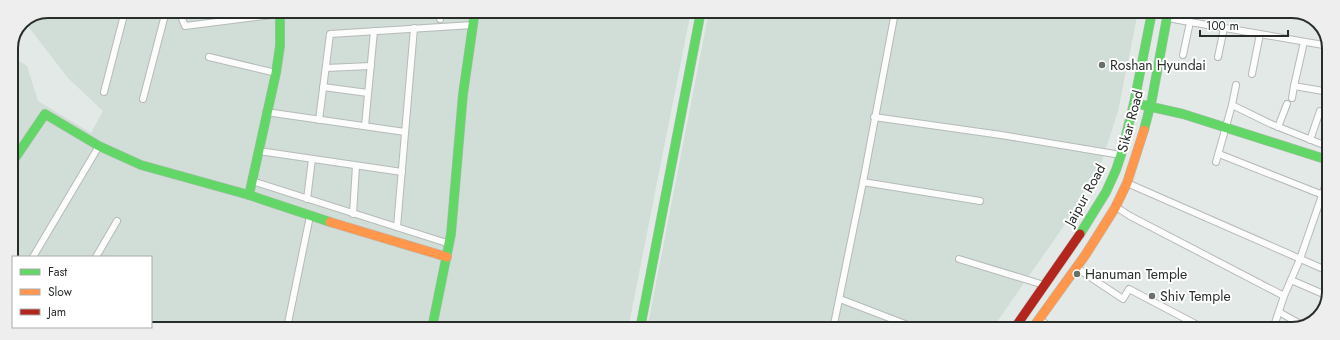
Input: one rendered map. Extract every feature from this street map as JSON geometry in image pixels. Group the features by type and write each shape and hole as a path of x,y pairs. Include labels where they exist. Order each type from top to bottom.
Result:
{"street":[{"path":"104,92 123,18"},
{"path":"143,99 164,18"},
{"path":"182,18 185,26 239,18"},
{"path":"249,195 266,112 276,73 280,46 280,18"},
{"path":"433,322 450,244 463,94 474,18"},
{"path":"641,322 700,18"},
{"path":"835,322 894,18"},
{"name":"Jaipur Road","path":"1019,322 1087,224 1106,192 1121,155 1134,103 1151,18"},
{"name":"Sikar Road","path":"1041,322 1118,208 1129,183 1152,106 1168,18"},
{"path":"1178,18 1190,22 1322,45"},
{"path":"1183,55 1190,22"},
{"path":"319,120 330,34 473,25"},
{"path":"397,228 414,28"},
{"path":"1218,57 1224,28"},
{"path":"365,126 374,31"},
{"path":"1252,74 1260,34"},
{"path":"1292,98 1304,42"},
{"path":"209,57 276,73"},
{"path":"326,68 371,66"},
{"path":"1216,162 1236,85"},
{"path":"1294,86 1322,91"},
{"path":"323,87 368,93"},
{"path":"1134,103 1152,106 1226,127 1322,158"},
{"path":"1278,127 1287,104"},
{"path":"1232,105 1278,127 1322,145"},
{"path":"1310,140 1320,111"},
{"path":"266,112 405,132"},
{"path":"18,153 45,114 99,146 141,165 249,195 310,216 447,257"},
{"path":"874,117 1001,135 1121,155"},
{"path":"34,256 99,146"},
{"path":"259,151 402,172"},
{"path":"1219,154 1322,195"},
{"path":"307,199 312,159"},
{"path":"353,214 356,166"},
{"path":"252,181 450,244"},
{"path":"863,182 980,201"},
{"path":"1129,183 1322,268"},
{"path":"1275,322 1284,296 1322,204"},
{"path":"1118,208 1130,216 1284,296"},
{"path":"288,322 310,216"},
{"path":"97,256 117,222"},
{"path":"959,259 1044,285"},
{"path":"1079,268 1084,273 1123,298 1129,288 1192,322"},
{"path":"1291,280 1322,293"},
{"path":"840,299 900,322"},
{"path":"1279,312 1296,321"}],"shaded area":[{"path":"48,18 690,18 629,322 152,322 152,256 18,256 18,60 27,66 38,101 91,133 103,111 68,78 28,26 37,20"},
{"path":"708,18 1137,18 1118,111 1102,161 1070,217 997,322 648,322"}],"traffic: fast":[{"path":"249,195 276,73 280,46 280,18"},
{"path":"433,322 451,234 463,94 474,18"},
{"path":"641,322 700,18"},
{"path":"1080,234 1106,192 1121,155 1134,103 1151,18"},
{"path":"1144,130 1152,99 1167,18"},
{"path":"1134,103 1183,114 1322,158"},
{"path":"18,154 45,114 99,146 141,165 249,195 330,222"}],"traffic: slow":[{"path":"1037,322 1086,254 1115,208 1127,183 1144,130"},
{"path":"330,222 447,257"}],"traffic: jam":[{"path":"1019,322 1080,234"}],"place":[{"name":"Roshan Hyundai","path":"1102,65"},
{"name":"Hanuman Temple","path":"1077,274"},
{"name":"Shiv Temple","path":"1152,296"}]}
